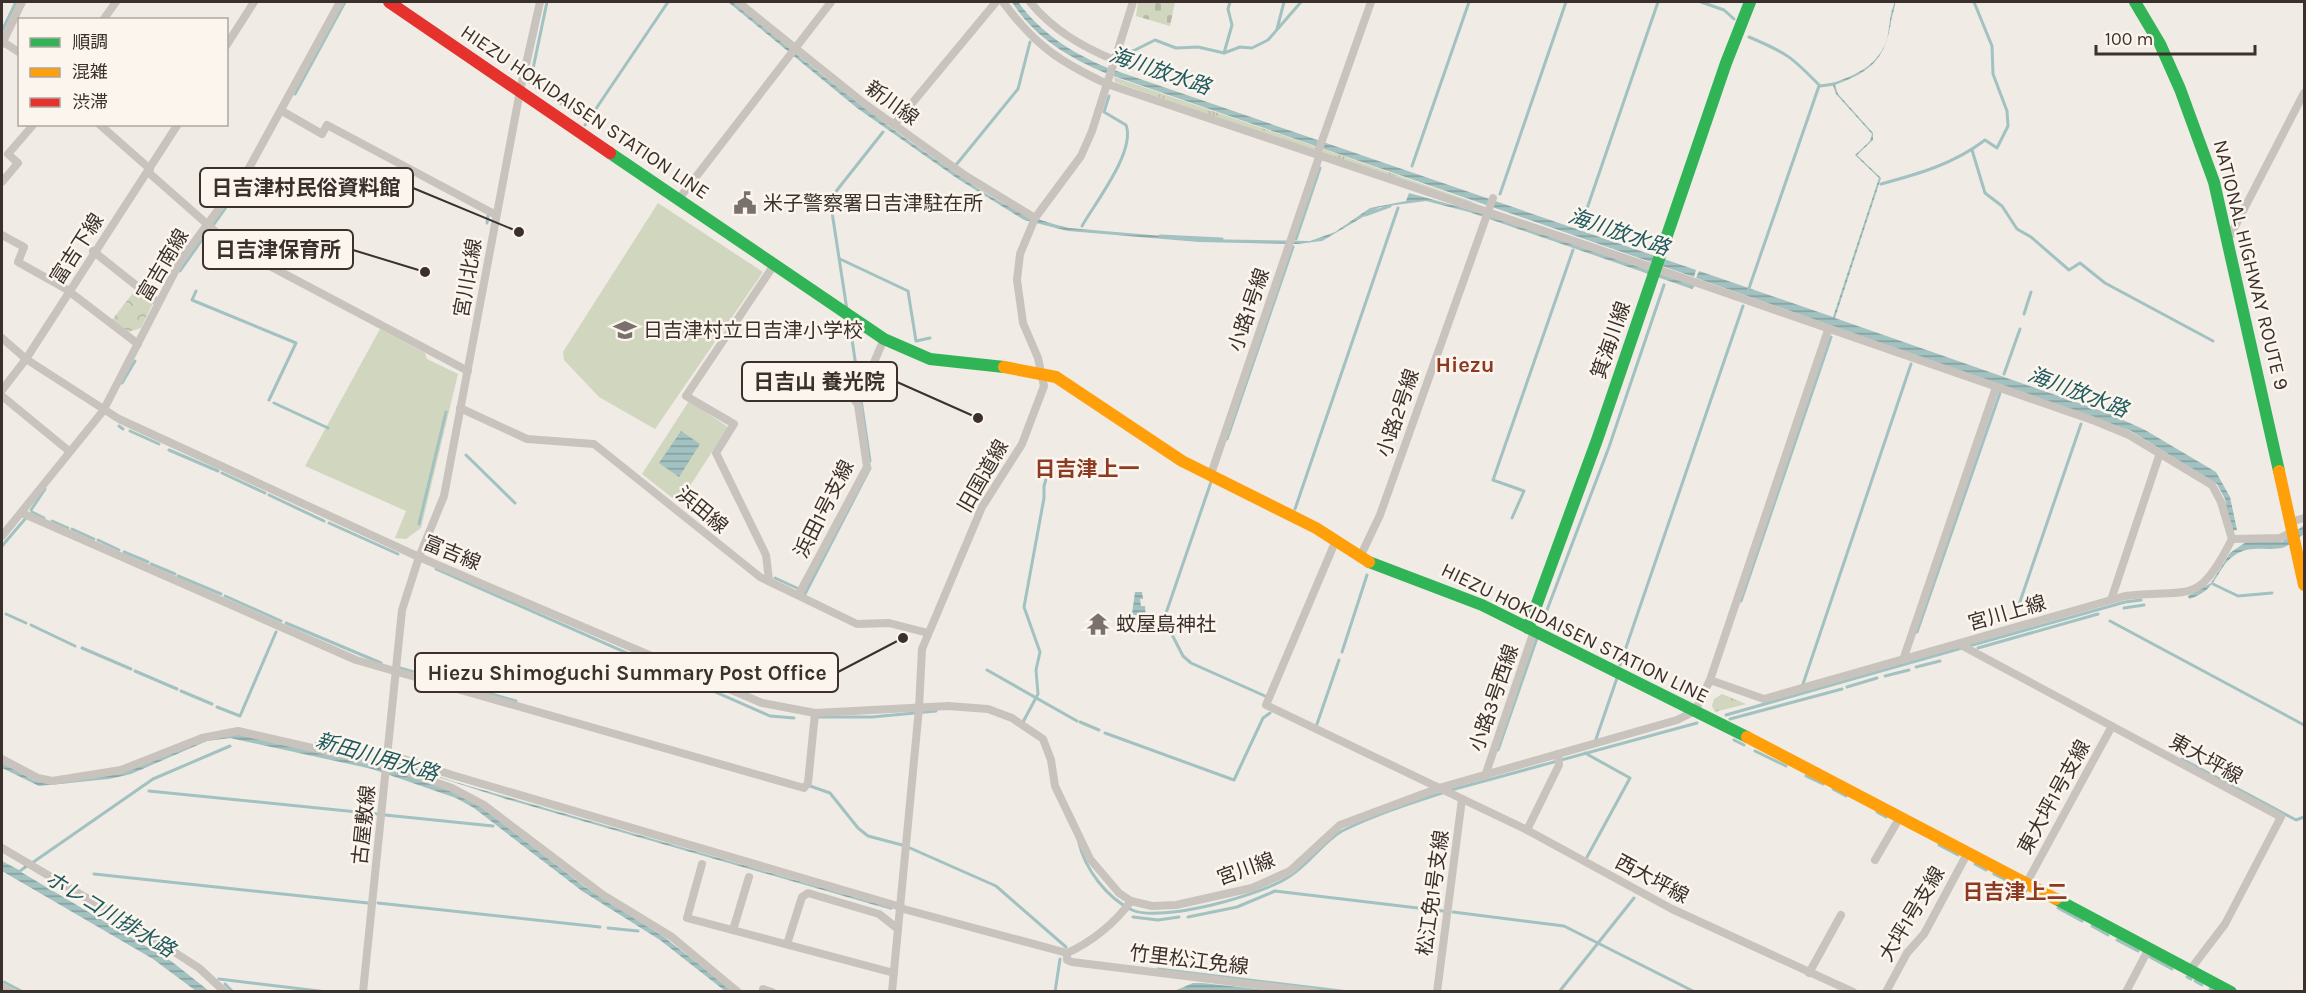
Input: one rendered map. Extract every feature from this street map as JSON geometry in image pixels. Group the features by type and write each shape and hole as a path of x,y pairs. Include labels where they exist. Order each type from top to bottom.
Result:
{"main road":[{"name":"HIEZU HOKIDAISEN STATION LINE","path":"389,2 884,339 930,359 1042,372 1056,377 1182,461 1336,540 1370,563 1482,605 1695,711 2231,992"},
{"name":"箕海川線","path":"1531,630 1726,63 1750,2"},
{"name":"NATIONAL HIGHWAY ROUTE 9","path":"2137,2 2166,55 2195,123 2229,238 2304,585"}],"street":[{"path":"18,52 2,42 22,2"},
{"path":"104,18 116,2"},
{"path":"228,43 254,2"},
{"name":"富吉南線","path":"2,536 69,451 104,411 157,302 181,260 249,168 340,2"},
{"name":"宮川北線","path":"419,557 444,496 520,91 540,2"},
{"name":"新川線","path":"738,2 894,125 974,182 1035,218"},
{"path":"678,200 831,2"},
{"path":"894,125 996,2"},
{"path":"1003,2 1024,30 1050,54 1108,81 1318,155 1657,269 2095,421 2129,435 2212,484 2221,502 2232,539 2280,538 2304,518"},
{"path":"1030,2 1044,19 1065,35 1113,63"},
{"name":"旧国道線","path":"892,992 919,708 922,650 982,507 1022,444 1044,386 1042,372 1023,322 1017,280 1020,254 1035,218 1081,156 1133,2"},
{"name":"小路1号線","path":"1211,474 1371,2"},
{"path":"2229,238 2304,93"},
{"path":"282,111 322,134 327,125 496,215"},
{"path":"2,182 18,163 8,154 32,126"},
{"path":"101,126 207,226 232,246 468,371"},
{"name":"富吉下線","path":"2,390 26,359 93,251 177,126"},
{"name":"小路2号線","path":"1361,555 1380,515 1486,210 1493,198"},
{"path":"2,235 24,246 18,262 69,292 138,344"},
{"path":"93,251 157,302"},
{"path":"769,580 766,555 716,453 734,424 686,396 774,265"},
{"path":"1695,711 1710,680 1828,330"},
{"name":"富吉線","path":"2,338 26,359 104,411 419,557 762,703 815,713 919,708"},
{"name":"浜田1号支線","path":"799,594 867,467 858,405 854,399 869,374 884,339"},
{"path":"1903,660 1996,387"},
{"path":"2,396 69,451"},
{"name":"浜田線","path":"460,408 527,439 587,442 602,448 738,561 769,580 857,624 889,623 928,633"},
{"path":"2111,600 2160,453"},
{"path":"22,513 356,660 804,788 808,783 815,713"},
{"name":"宮川上線","path":"1710,680 1764,699 2111,600 2135,595 2193,592 2204,585 2216,570 2232,539"},
{"name":"西大坪線","path":"1336,540 1266,705 1527,830 1672,909 1854,992"},
{"name":"古屋敷線","path":"363,992 402,610 419,557"},
{"name":"小路3号西線","path":"1485,776 1531,630"},
{"name":"東大坪線","path":"1959,644 2281,817 2225,924 2190,970"},
{"path":"388,754 900,908 1067,953 1082,946 1122,913 1131,901 1119,893 1090,859 1055,786 1052,760 1043,739 1012,718 988,709 948,705 919,708"},
{"name":"宮川線","path":"1131,901 1152,906 1176,905 1251,888 1290,871 1340,825 1439,788 1677,720 1695,711"},
{"name":"東大坪1号支線","path":"2026,884 2112,726"},
{"path":"2,759 38,778 52,781 122,770 202,738 238,731 387,765 452,788 484,805 603,895 672,937 738,992"},
{"path":"1527,830 1559,765 1558,754"},
{"name":"松江免1号支線","path":"1437,992 1462,800"},
{"path":"1875,861 1900,817"},
{"path":"2,848 134,926 199,968 225,992"},
{"name":"大坪1号支線","path":"1886,992 1907,953 1924,934 1967,854"},
{"path":"702,864 687,918 894,973"},
{"path":"733,930 749,877"},
{"path":"787,944 802,897 808,892 879,914 898,929"},
{"path":"1809,973 1841,915"},
{"path":"2126,992 2148,950"},
{"name":"竹里松江免線","path":"1067,953 1067,960 1072,962 1314,992"},
{"path":"2,987 11,992"}],"green space":[{"path":"1138,2 1175,2 1170,26 1136,16"},
{"path":"1114,77 1317,147 1315,151 1115,82"},
{"path":"1323,149 1479,204 1431,192 1322,153"},
{"path":"658,203 763,272 655,429 599,397 564,360 563,352"},
{"path":"137,288 153,303 141,328 128,332 111,321"},
{"path":"380,329 425,353 427,359 458,374 421,528 406,539 395,538 406,511 305,466"},
{"path":"689,401 728,427 679,503 642,474"},
{"path":"1722,694 1746,704 1715,712 1712,706 1714,699"}],"water":[{"path":"728,2 733,2 855,101 949,169 1013,209 1049,223 1069,228 1198,239 1310,241 1335,232 1370,208 1406,201 1409,193 1478,212 1695,286 1692,289 1469,212 1426,201 1380,207 1322,241 1297,244 1199,242 1068,231 1024,220 958,179 857,108"},
{"path":"1012,2 1018,2 1037,24 1058,41 1108,68 1696,270 1694,277 1105,73 1065,53 1041,36"},
{"path":"1895,2 1894,8 1887,39 1891,16"},
{"path":"1887,39 1874,63 1858,75 1835,85 1838,94 1873,133 1873,140 1857,155 1881,178 1835,318 2110,414 2145,430 2216,472 2230,497 2237,530 2232,531 2230,528 2225,499 2217,484 2131,431 1696,278 1699,271 1833,317 1879,178 1855,155 1870,141 1872,134 1836,94 1832,83 1857,73 1872,63"},
{"path":"681,431 700,444 679,477 659,463"},
{"path":"2304,525 2304,534 2284,547 2252,549 2235,555 2206,590 2189,599 2188,596 2211,583 2230,553 2246,542 2282,542"},
{"path":"1135,592 1142,592 1141,606 1145,606 1146,619 1132,614"},
{"path":"233,733 381,767 455,792 477,804 585,887 664,937 733,991 725,991 660,940 582,891 474,808 456,798 372,769 230,738 207,741 131,774 109,779 39,786 2,768 2,763 35,781 109,775 206,738"},
{"name":"新田川用水路","path":"315,742 383,757 455,782 892,908 892,910 506,799 382,759 314,745"},
{"path":"2,861 19,870 31,861 34,863 21,872 171,961 209,991 196,991 153,959 2,871"},
{"path":"1193,983 1202,983 1277,991 1172,992"}],"waterway":[{"path":"2,31 16,2"},
{"path":"295,94 345,2"},
{"path":"547,2 530,83 587,121"},
{"path":"585,125 668,2"},
{"path":"1224,53 1232,25 1228,9 1230,2"},
{"path":"1277,29 1284,2"},
{"name":"海川放水路","path":"1119,67 1124,51 1133,51 1155,40 1176,48 1198,47 1224,53 1240,47 1252,48 1268,40 1301,2"},
{"path":"1412,166 1469,2"},
{"path":"1500,194 1566,2"},
{"name":"海川放水路","path":"1581,226 1658,2"},
{"path":"1701,2 1724,10 1734,19"},
{"path":"1881,184 1948,162 1985,140 1997,148 2008,126 2007,111 1993,74 1992,46 1974,2"},
{"path":"1749,37 1788,57 1820,86 1834,84"},
{"path":"956,165 1018,89 1030,42"},
{"path":"1748,291 1819,86"},
{"path":"1082,226 1113,177 1128,136 1126,125 1104,112 1109,96"},
{"path":"847,310 830,199 883,132"},
{"path":"1972,150 1985,193 2002,206 2017,229 2031,237 2069,270 2080,263 2105,283 2213,341"},
{"path":"1296,239 1320,168"},
{"path":"212,227 232,199"},
{"path":"1365,215 1390,206"},
{"path":"1295,509 1398,208"},
{"path":"487,223 488,216"},
{"path":"180,271 206,234"},
{"path":"1160,236 1222,239"},
{"path":"1227,439 1293,247"},
{"path":"1512,518 1524,491 1493,480 1573,250"},
{"path":"840,259 908,291 916,341 930,338"},
{"path":"1547,610 1609,447 1664,285"},
{"path":"196,291 192,300 296,343 269,400"},
{"path":"2024,314 2031,292"},
{"path":"1620,665 1743,306"},
{"path":"849,319 859,387"},
{"path":"2004,374 2020,329"},
{"path":"1741,601 1831,337"},
{"path":"122,383 135,361"},
{"path":"1803,684 1911,364"},
{"path":"860,393 870,461"},
{"path":"1917,632 2000,393"},
{"path":"274,403 328,428"},
{"path":"419,524 446,412"},
{"path":"2014,619 2081,424"},
{"path":"119,426 123,429"},
{"path":"130,431 159,444"},
{"path":"169,450 218,471"},
{"path":"466,455 515,503"},
{"path":"1023,722 1038,694 1036,670 1040,652 1024,607 1044,498 1044,486 1052,459"},
{"path":"805,594 870,468"},
{"path":"222,473 265,493"},
{"path":"1211,482 1164,619 1183,656 1191,663 1265,696"},
{"path":"31,510 45,489"},
{"path":"269,495 324,521"},
{"path":"32,512 44,518"},
{"path":"2,546 25,519"},
{"path":"52,521 68,528"},
{"path":"329,523 398,554"},
{"path":"72,529 94,539"},
{"path":"98,540 119,550"},
{"path":"124,552 148,562"},
{"path":"151,564 175,574"},
{"path":"436,569 770,716 794,718"},
{"path":"1342,652 1367,575"},
{"path":"178,576 221,594"},
{"path":"775,578 799,589"},
{"path":"2213,584 2238,596 2272,593"},
{"path":"225,596 281,621"},
{"path":"1969,646 2125,602 2141,600"},
{"path":"2124,608 2144,605"},
{"path":"6,614 26,623"},
{"path":"1978,648 2098,614"},
{"path":"2110,621 2304,725"},
{"path":"286,623 381,663"},
{"path":"31,625 75,646"},
{"path":"217,707 240,716 276,632"},
{"path":"1498,750 1537,638"},
{"path":"82,648 131,669"},
{"path":"1726,715 1962,648"},
{"path":"1317,724 1339,660"},
{"path":"1916,667 1940,661"},
{"path":"400,668 516,701"},
{"path":"987,670 1077,721"},
{"path":"1885,676 1909,670"},
{"path":"135,671 177,689"},
{"path":"1596,739 1617,678"},
{"path":"1847,687 1877,678"},
{"path":"1730,719 1842,689"},
{"path":"181,691 212,704"},
{"path":"818,717 872,717 936,711"},
{"path":"1105,733 1234,780 1263,718 1270,713"},
{"path":"1080,722 1099,730"},
{"path":"1451,790 1697,723"},
{"path":"1734,740 1744,745"},
{"path":"32,863 153,779 230,746"},
{"path":"1755,751 1786,766"},
{"path":"1585,753 1630,778 1587,857"},
{"path":"2182,759 2296,820 2304,817"},
{"path":"1806,776 1823,784"},
{"path":"810,786 830,793 858,828 868,836 902,845"},
{"path":"1833,789 1846,796"},
{"path":"149,791 377,814"},
{"path":"1079,843 1086,863 1098,882 1123,905 1146,913 1188,910 1236,899 1277,883 1297,871 1342,831 1445,792"},
{"path":"1877,812 1886,817"},
{"path":"385,815 493,826"},
{"path":"1939,845 1958,855"},
{"path":"910,848 996,886 1066,947"},
{"path":"1975,864 1986,870"},
{"path":"94,874 368,903"},
{"path":"1994,874 2010,882"},
{"path":"2022,889 2026,891"},
{"path":"1188,917 1237,907 1275,891 1443,911"},
{"path":"1559,992 1634,898"},
{"path":"378,903 600,927"},
{"path":"2058,908 2082,921"},
{"path":"1453,912 1564,926 1695,992"},
{"path":"1133,917 1158,920 1179,917"},
{"path":"2092,926 2108,935"},
{"path":"608,928 638,931"},
{"path":"2117,940 2138,951"},
{"path":"2150,957 2172,969"},
{"path":"1055,992 1060,959"},
{"path":"1158,969 1349,992"},
{"path":"2187,977 2191,979"},
{"path":"219,979 327,992"},
{"path":"2195,981 2202,985"},
{"path":"4,982 23,992"},
{"path":"225,984 233,992"}],"traffic: fast":[{"path":"1528,628 1597,440 1726,63 1750,2"},
{"path":"2135,2 2160,44 2180,89 2214,182 2279,471"},
{"path":"610,153 884,339 930,359 1004,367"},
{"path":"1369,562 1482,605 1747,737"},
{"path":"2056,899 2231,992"}],"traffic: slow":[{"path":"1004,367 1056,377 1182,461 1316,528 1369,562"},
{"path":"2279,471 2304,585"},
{"path":"1747,737 2056,899"}],"traffic: jam":[{"path":"389,2 610,153"}],"place":[{"name":"米子警察署日吉津駐在所","path":"745,203"},
{"name":"日吉津村民俗資料館","path":"519,232"},
{"name":"日吉津保育所","path":"425,272"},
{"name":"日吉津村立日吉津小学校","path":"625,330"},
{"name":"日吉山 養光院","path":"978,418"},
{"name":"蚊屋島神社","path":"1098,624"},
{"name":"Hiezu Shimoguchi Summary Post Office","path":"903,638"}],"district":[{"name":"Hiezu","path":"1465,365"},
{"name":"日吉津上一","path":"1087,469"},
{"name":"日吉津上二","path":"2015,892"}],"water label":[{"name":"ホレコ川排水路","path":"110,914"}]}
